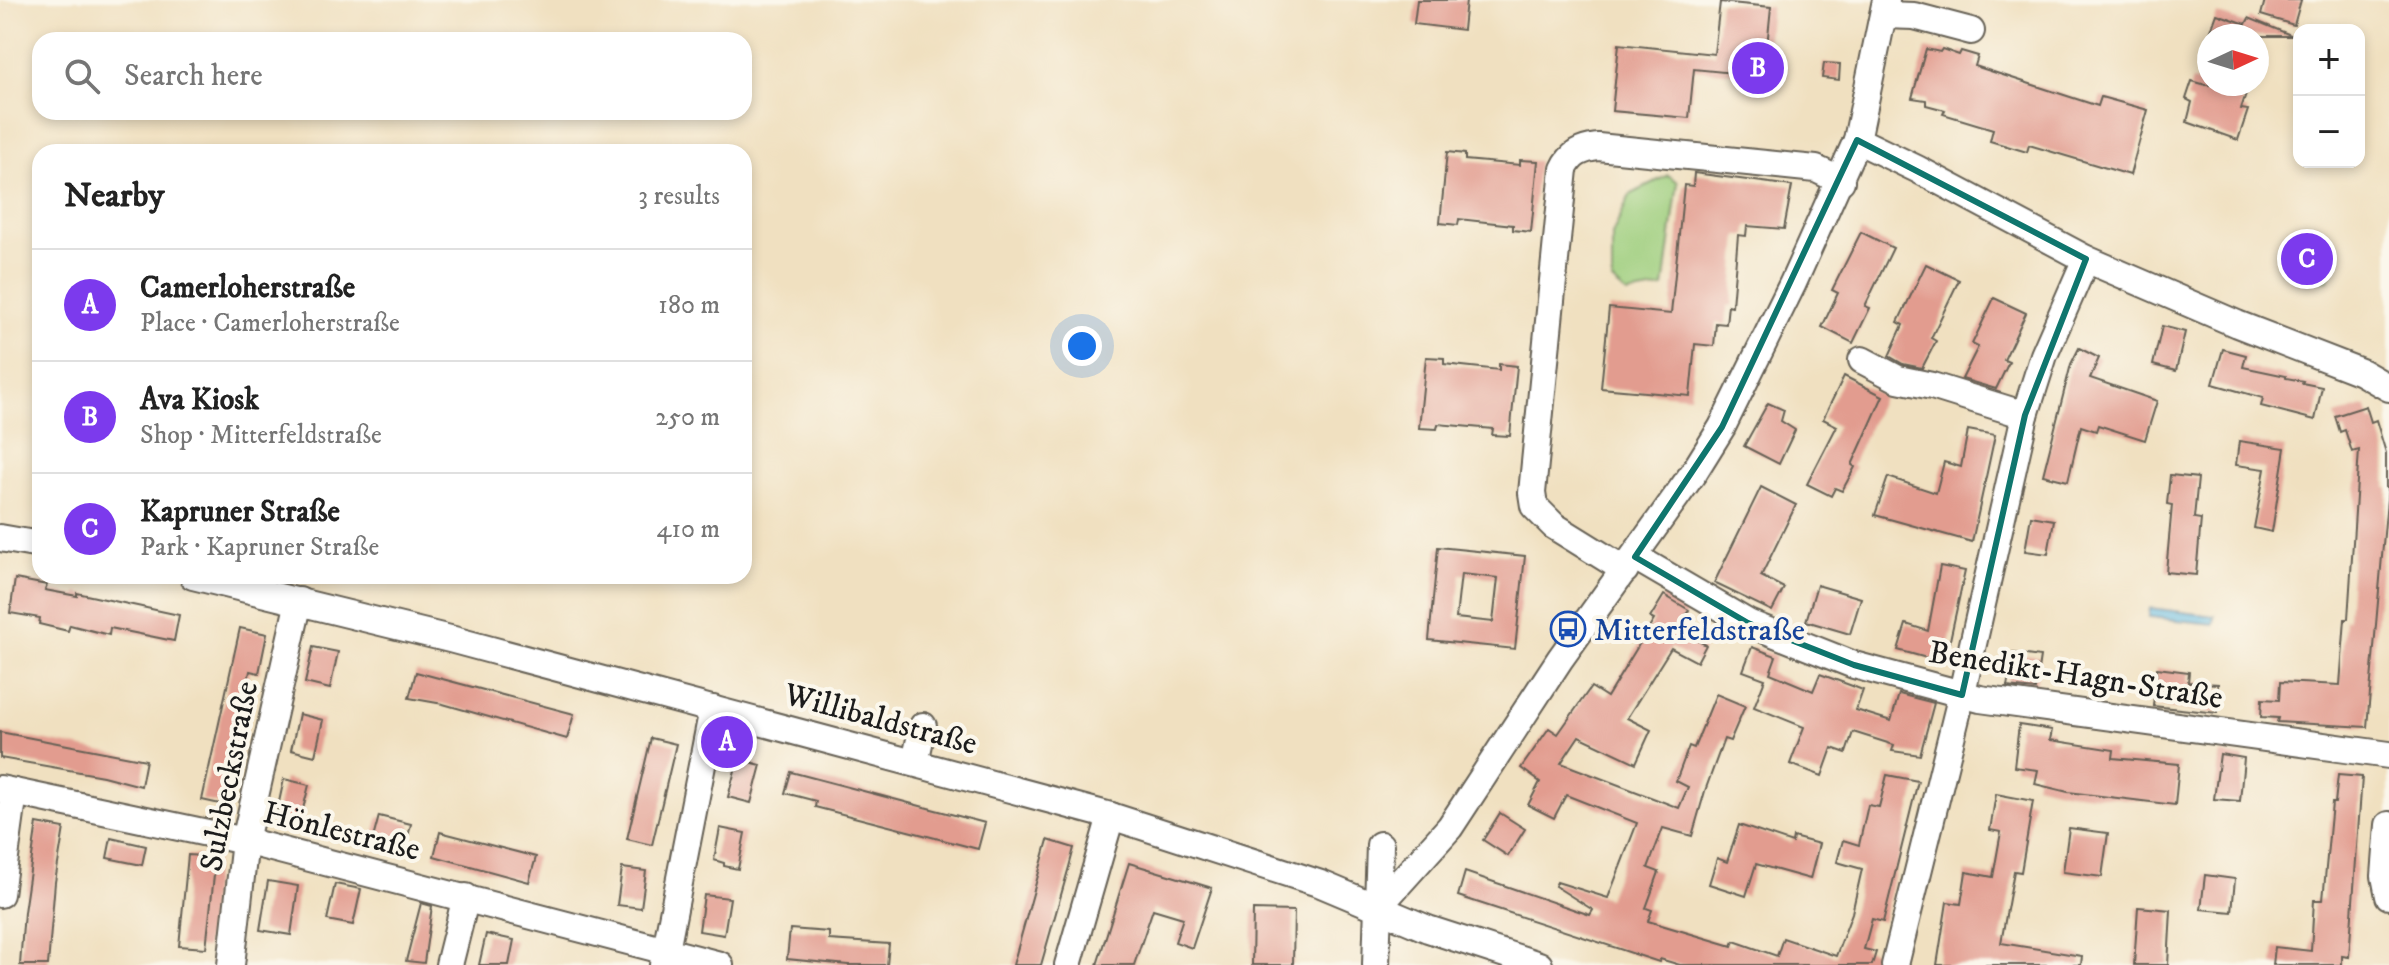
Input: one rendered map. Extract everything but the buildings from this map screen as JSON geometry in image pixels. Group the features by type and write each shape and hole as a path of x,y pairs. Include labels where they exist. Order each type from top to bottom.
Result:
{"street":[{"path":"1378,907 1450,827 1560,659 1630,563 1722,427 1841,181 1857,140 1885,7 1971,31"},
{"path":"1857,140 2086,259 2237,324 2361,372 2389,388"},
{"name":"Benedikt-Hagn-Straße","path":"1841,181 1816,169 1598,147 1582,149 1569,159 1564,169 1532,493 1534,506 1554,526 1748,623 1854,665 1962,695 2389,755"},
{"path":"1895,965 1962,695 2025,415 2044,355 2086,259"},
{"path":"1862,360 1898,379 1932,386 2025,415"},
{"path":"0,538 32,544"},
{"name":"Willibaldstraße","path":"227,584 915,762 1111,816 1321,884 1428,929 1539,965"},
{"name":"Sulzbeckstraße","path":"231,965 245,841 299,601"},
{"path":"664,958 713,709"},
{"path":"915,762 923,726"},
{"path":"0,894 7,790"},
{"name":"Hönlestraße","path":"7,790 245,841 466,897 664,958 720,965"},
{"path":"1068,965 1111,816"},
{"path":"2389,825 2385,876 2389,896"},
{"path":"1376,965 1380,845"},
{"path":"449,965 466,897"}],"highlighted area":[{"path":"1857,140 2086,259 2025,415 1962,695 1854,665 1748,623 1635,557 1722,427"}],"green space":[{"path":"1668,175 1678,182 1664,288 1627,294 1612,281 1612,235 1630,195"},
{"path":"2309,238 2316,240 2331,272 2329,280 2297,282 2289,257 2291,242"}],"water":[{"path":"2150,608 2215,616 2214,624 2149,617"}],"place":[{"name":"Ava Kiosk","path":"1758,68"},
{"name":"Kapruner Straße","path":"2307,259"},
{"name":"Mitterfeldstraße","path":"1568,629"},
{"name":"Camerloherstraße","path":"727,742"}]}
